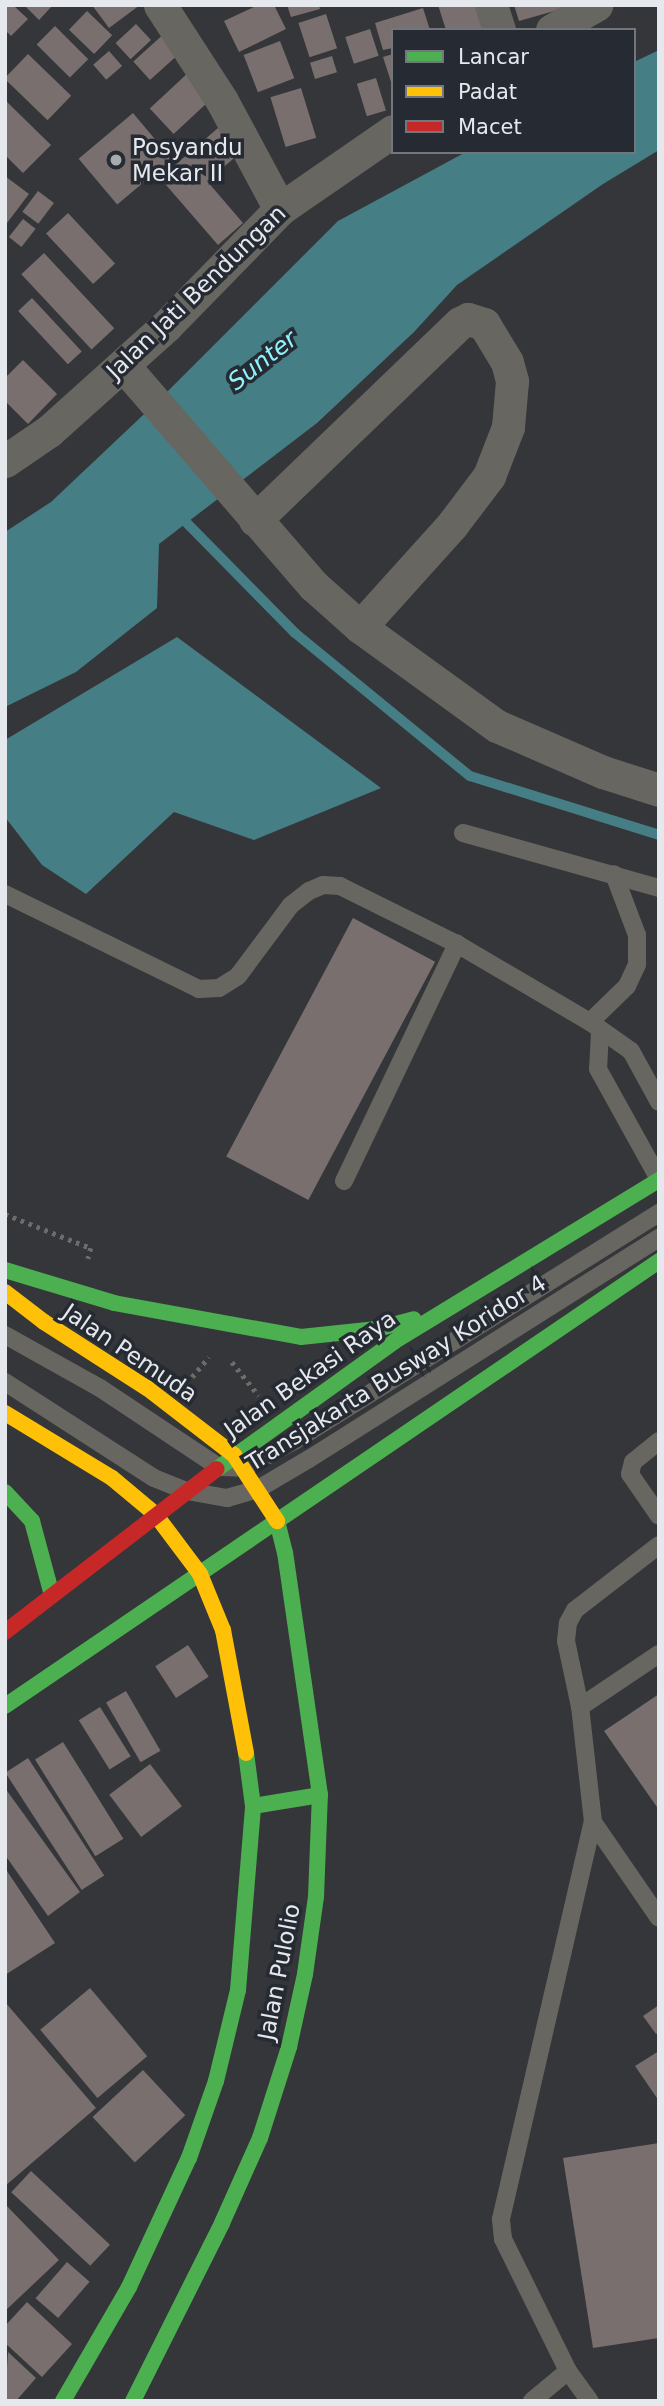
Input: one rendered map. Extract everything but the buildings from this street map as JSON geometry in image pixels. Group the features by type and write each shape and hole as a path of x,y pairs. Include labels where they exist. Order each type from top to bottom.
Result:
{"main road":[{"name":"Jalan Bekasi Raya","path":"239,1462 438,1313 659,1179"},
{"path":"5,1706 659,1261"},
{"path":"5,1270 114,1303 301,1337 377,1329 438,1313"},
{"name":"Jalan Pemuda","path":"5,1292 44,1322 147,1388 239,1462 276,1521"},
{"path":"5,1413 112,1478 155,1514 200,1574"},
{"name":"Jalan Bekasi Raya","path":"5,1633 219,1467"},
{"path":"5,1492 32,1521 52,1595"},
{"name":"Jalan Pulolio","path":"133,2401 174,2306 260,2138 289,2047 305,1974 316,1897 320,1795 285,1553 276,1521"},
{"name":"Jalan Pulolio","path":"63,2401 135,2290 189,2158 216,2081 238,1990 253,1806 242,1722 223,1630 200,1574"},
{"path":"253,1806 320,1795"}],"street":[{"path":"160,5 222,101 279,209"},
{"path":"491,5 498,28"},
{"path":"556,28 596,5"},
{"name":"Jalan Jati Bendungan","path":"5,461 129,371 166,326 279,209 391,132"},
{"path":"250,514 460,323 476,319 484,324 507,362 512,381 508,427 489,475 452,525 360,627"},
{"path":"129,371 314,586 360,627 497,726 603,772 659,790"}],"lane":[{"path":"463,833 659,888"},
{"path":"614,874 637,934 637,965 627,986 595,1027 598,1069 659,1179"},
{"path":"5,894 200,989 219,988 238,976 291,905 323,885 340,886 457,944 631,1051 659,1102"},
{"path":"344,1181 457,944"},
{"name":"Transjakarta Busway Koridor 4","path":"5,1335 100,1388 219,1467 294,1441 659,1213"},
{"name":"Transjakarta Busway Koridor 4","path":"5,1382 154,1478 187,1491 227,1498 258,1489 659,1238"},
{"path":"659,1441 632,1462 631,1474 659,1516"},
{"path":"590,2401 568,2371 503,2239 500,2219 593,1822 580,1707 566,1641 568,1623 575,1610 659,1545"},
{"path":"580,1707 659,1654"},
{"path":"593,1822 659,1919"},
{"path":"532,2401 568,2371"}],"path":[{"path":"5,1214 91,1248 87,1261 76,1257"},
{"path":"185,1387 209,1356"},
{"path":"227,1356 260,1398"}],"water":[{"name":"Sunter","path":"659,50 659,150 603,184 457,285 414,332 317,423 159,544 157,608 76,672 5,707 5,532 51,502 159,400 338,221 462,154 636,154 636,61"},
{"path":"177,637 381,788 254,840 174,812 86,894 42,865 5,817 5,740"}],"waterway":[{"path":"177,513 295,633 470,776 659,835"}],"traffic: fast":[{"path":"217,1469 395,1341 659,1180"},
{"path":"5,1706 659,1261"},
{"path":"5,1270 114,1303 301,1337 377,1329 414,1319"},
{"path":"5,1492 32,1521 52,1595"},
{"path":"133,2401 222,2223 260,2138 289,2047 305,1974 316,1897 320,1795 285,1553 277,1521"},
{"path":"63,2401 129,2287 189,2158 216,2081 238,1990 253,1806 246,1753"},
{"path":"253,1806 320,1795"}],"traffic: slow":[{"path":"5,1292 44,1322 147,1388 234,1455 277,1521"},
{"path":"5,1413 112,1478 155,1514 200,1574"},
{"path":"200,1574 223,1630 246,1753"}],"traffic: jam":[{"path":"5,1632 217,1469"}],"place":[{"name":"Posyandu Mekar II","path":"116,160"}]}
